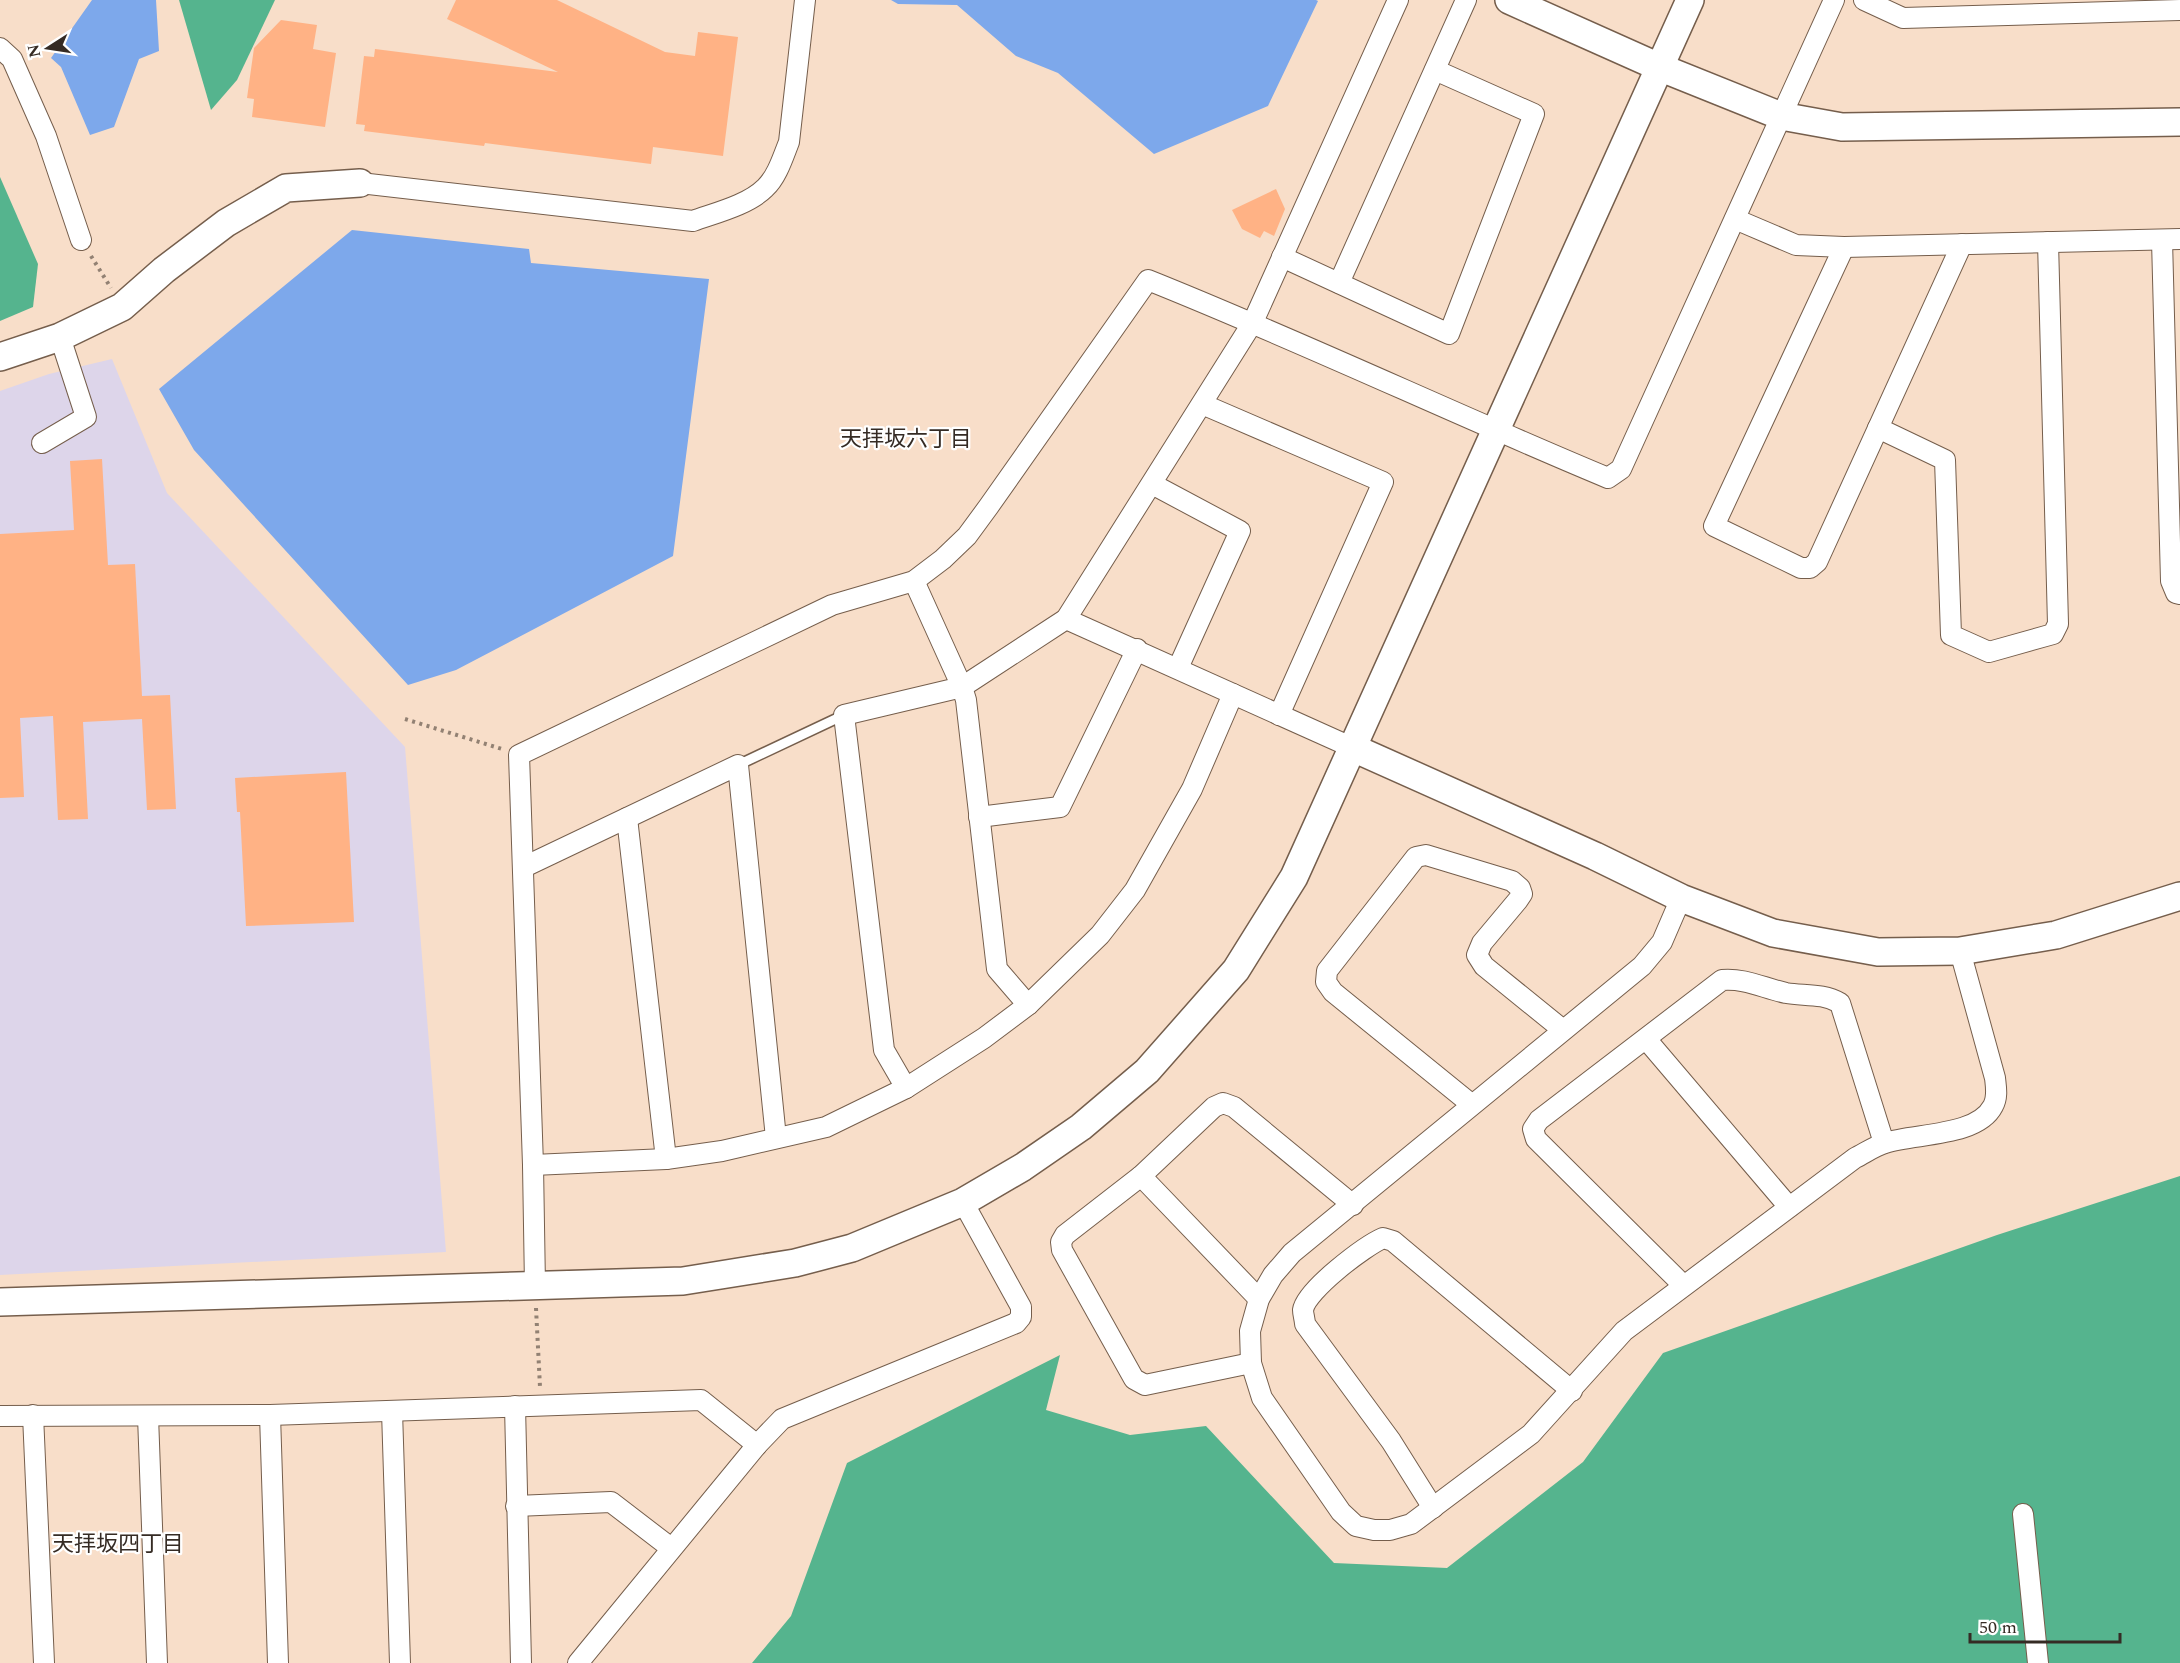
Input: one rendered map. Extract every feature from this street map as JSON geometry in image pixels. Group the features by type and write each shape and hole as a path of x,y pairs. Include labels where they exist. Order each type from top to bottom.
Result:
{"street":[{"path":"0,357 60,337 122,307 164,270 226,223 286,188 360,183 693,221 734,207 766,188 781,164 789,142 805,0"},
{"path":"906,1088 884,1050 844,715 962,687 1066,619 1253,322 1398,0"},
{"path":"1339,283 1466,0"},
{"path":"1509,0 1659,67 1781,116 1842,127 2180,122"},
{"path":"0,1302 683,1281 795,1263 852,1248 963,1202 1023,1167 1081,1127 1146,1071 1236,970 1293,877 1690,0"},
{"path":"534,1286 533,1165 519,755 832,605 914,580 943,559 967,536 1148,280 1253,322 1494,431 1608,478 1621,469 1834,0"},
{"path":"1864,0 1903,18 1956,9 2180,10"},
{"path":"0,48 12,59 46,136 81,240"},
{"path":"1282,257 1449,334 1533,114 1435,70"},
{"path":"1735,219 1796,245 1844,247 2171,239 2171,581 2176,593 2180,594"},
{"path":"1878,428 1945,459 1951,635 1989,652 2053,634 2058,624 2048,242"},
{"path":"1844,247 1714,526 1801,568 1810,568 1817,562 1962,244"},
{"path":"42,443 86,417 60,337"},
{"path":"1202,404 1383,482 1279,715"},
{"path":"1152,484 1240,531 1178,668"},
{"path":"914,580 966,700 997,969 1028,1005"},
{"path":"1066,619 1595,856 1681,898 1773,933 1878,952 1960,951 2055,935 2180,896"},
{"path":"979,817 1060,807 1137,649"},
{"path":"533,1165 666,1159 722,1151 826,1127 906,1088 984,1038 1028,1005 1100,935 1135,890 1192,789 1233,694"},
{"path":"524,867 738,765 776,1138"},
{"path":"627,818 666,1159"},
{"path":"1471,1104 1333,992 1326,982 1327,971 1416,857 1426,855 1512,881 1520,888 1522,894 1482,943 1477,955 1484,966 1563,1030"},
{"path":"1681,898 1662,942 1642,966 1471,1104 1353,1205 1292,1252 1273,1275 1259,1299 1250,1331 1251,1363 1262,1398 1341,1512 1356,1526 1374,1530 1390,1530 1412,1524 1531,1434 1624,1331 1855,1158 1884,1143 1969,1127 1983,1117 1993,1106 1997,1094 1995,1078 1960,951"},
{"path":"1683,1285 1536,1139 1533,1129 1539,1120 1722,980 1737,979 1786,993 1829,997 1840,1003 1884,1143"},
{"path":"1646,1039 1789,1207"},
{"path":"1251,1363 1145,1385 1134,1379 1062,1250 1061,1242 1065,1235 1141,1176 1214,1107 1223,1103 1234,1107 1353,1205"},
{"path":"1141,1176 1259,1299"},
{"path":"578,1663 757,1444 782,1419 1016,1323 1021,1317 1021,1307 963,1202"},
{"path":"1433,1508 1391,1441 1305,1324 1303,1310 1315,1289 1372,1243 1383,1238 1393,1241 1572,1391"},
{"path":"0,1416 270,1415 701,1400 757,1444"},
{"path":"515,1406 520,1663"},
{"path":"392,1411 400,1663"},
{"path":"33,1415 44,1663"},
{"path":"270,1415 279,1663"},
{"path":"148,1416 157,1663"},
{"path":"516,1506 611,1502 671,1548"},
{"path":"2024,1514 2038,1663"}],"lane":[{"path":"738,765 844,715"}],"path":[{"path":"81,240 122,307"},
{"path":"405,719 519,755"},
{"path":"534,1286 541,1406"}],"shaded area":[{"path":"112,359 167,493 405,747 446,1252 0,1275 0,391 49,374"}],"green space":[{"path":"179,0 275,0 237,80 211,110"},
{"path":"0,177 38,264 33,307 0,321"},
{"path":"2180,1176 2180,1663 752,1663 791,1616 847,1463 1060,1355 1046,1410 1130,1435 1206,1426 1334,1563 1447,1568 1583,1462 1663,1353 1997,1235"}],"water":[{"path":"92,0 156,0 159,51 139,59 114,127 90,135 61,67 51,58"},
{"path":"891,0 1318,1 1268,106 1154,154 1058,73 1016,56 957,5 898,4"},
{"path":"352,230 529,249 531,263 709,279 673,556 456,670 408,685 194,450 159,389"}],"building":[{"path":"456,0 557,0 665,52 695,56 698,32 738,37 723,156 653,147 651,164 485,143 484,146 364,131 365,125 356,124 364,56 374,57 375,49 558,72 447,19"},
{"path":"281,20 317,25 313,49 336,53 325,127 252,117 254,99 247,98 254,48"},
{"path":"1276,189 1285,209 1274,236 1264,231 1260,238 1242,229 1232,210"},
{"path":"102,459 108,565 135,564 142,696 170,695 176,809 147,810 142,719 83,722 88,819 58,820 53,716 20,718 24,797 0,798 0,534 74,530 70,461"},
{"path":"346,772 354,922 246,926 240,812 237,812 235,778"}],"district":[{"name":"天拝坂六丁目","path":"906,438"},
{"name":"天拝坂四丁目","path":"118,1543"}]}
